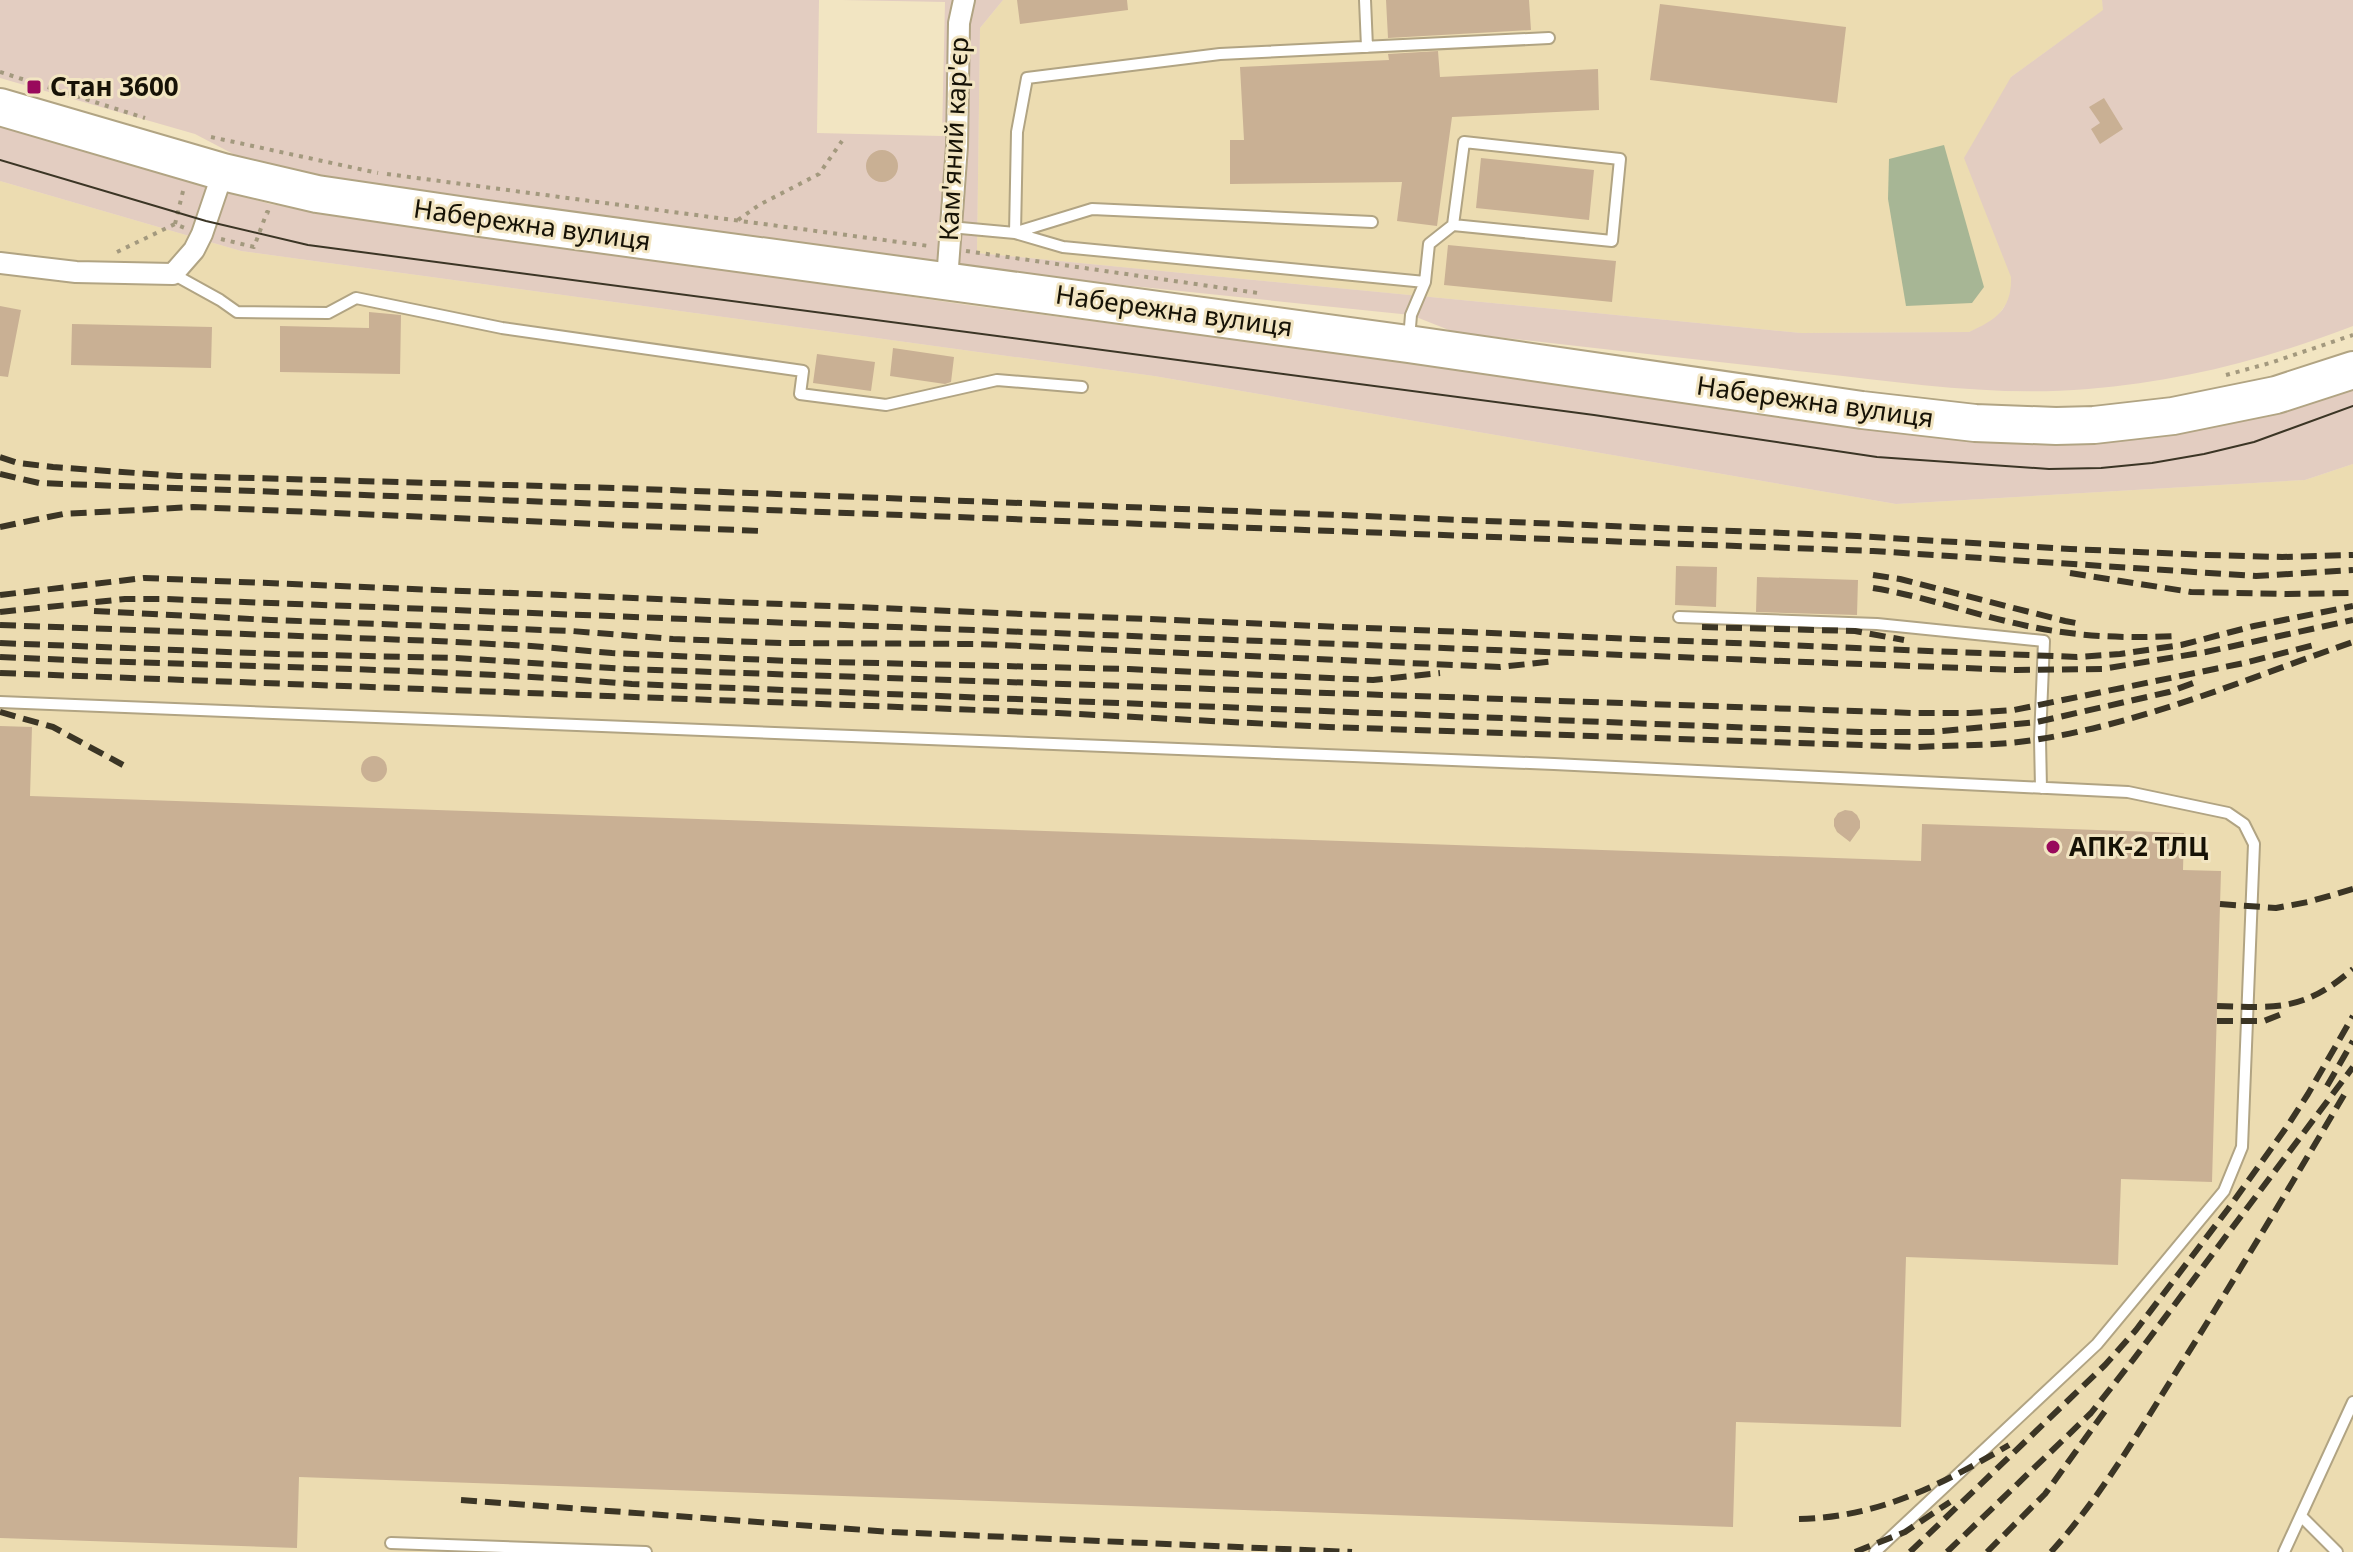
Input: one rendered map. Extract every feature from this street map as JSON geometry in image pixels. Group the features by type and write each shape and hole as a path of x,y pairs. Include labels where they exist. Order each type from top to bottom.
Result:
{"highway":[{"name":"Набережна вулиця","path":"0,107 223,172 317,194 401,207 948,264 1408,344 1862,410 1975,423 2094,425 2132,421 2208,410 2276,395 2353,370"}],"street":[{"name":"Кам'яний кар'єр","path":"948,264 957,146 959,23 964,0"},
{"path":"0,263 76,272 173,274 194,250 202,234 223,172"}],"lane":[{"path":"1365,0 1367,47"},
{"path":"1015,233 1017,132 1027,78 1220,54 1549,38"},
{"path":"1408,344 1411,315 1425,282 1429,244 1453,225 1464,142 1620,159 1612,241 1453,225"},
{"path":"1015,233 1092,209 1372,222"},
{"path":"950,227 1015,233 1063,247 1425,282"},
{"path":"173,274 237,312 328,313 356,298 502,328 803,371 800,394 886,405 997,380 1082,387"},
{"path":"1679,617 1877,624 2044,641 2041,788"},
{"path":"0,702 1554,764 2128,792 2228,813 2244,824 2254,844 2242,1147 2224,1191 2097,1344 1875,1552"},
{"path":"2284,1552 2353,1402"},
{"path":"2301,1516 2337,1552"},
{"path":"391,1543 646,1552"}],"path":[{"path":"0,72 150,120"},
{"path":"210,137 377,173 736,221 948,264 1272,295"},
{"path":"736,221 759,205 819,174 842,141"},
{"path":"254,247 267,212 277,214"},
{"path":"76,272 175,224"},
{"path":"2222,376 2353,335"}],"shaded area":[{"path":"0,0 819,0 817,133 942,136 945,2 842,0 1003,0 980,28 977,253 1801,333 1969,332 2000,312 2009,297 2011,277 1964,158 2011,77 2103,10 2102,0 2353,0 2353,326 2256,359 2156,381 2054,391 1986,390 1454,332 1411,315 948,267 367,185 276,168 239,157 195,134 0,78"},
{"path":"1003,0 2102,0 2104,10 2011,77 2012,296 1993,322 1969,332 1801,333 977,253 980,28"},
{"path":"0,122 270,204 968,305 1921,429 2353,378 2353,464 2305,480 1896,504 1154,376 241,251 0,181"},
{"path":"1944,145 1984,287 1972,303 1906,306 1888,199 1889,159"},
{"path":"0,181 241,251 1154,376 1896,504 2305,480 2353,464 2353,1552 0,1552"}],"building":[{"path":"1017,0 1127,0 1128,10 1020,24"},
{"path":"1386,0 1529,0 1531,30 1388,38"},
{"path":"1660,4 1846,27 1837,103 1650,80"},
{"path":"1438,51 1440,77 1598,69 1599,110 1452,117 1437,226 1397,221 1402,182 1230,184 1230,140 1244,140 1240,67 1389,60 1388,54"},
{"path":"2104,98 2123,129 2100,144 2091,129 2100,123 2089,107"},
{"path":"882,150 893,155 898,166 893,177 882,182 871,177 866,166 871,155"},
{"path":"1481,158 1594,170 1589,220 1476,208"},
{"path":"1448,245 1616,261 1612,302 1444,285"},
{"path":"0,306 21,310 8,377 0,376"},
{"path":"369,312 401,315 400,374 280,372 280,326 369,328"},
{"path":"72,324 212,327 211,368 71,365"},
{"path":"893,348 954,357 951,382 945,384 890,376"},
{"path":"817,354 875,362 871,391 813,383"},
{"path":"1676,566 1717,567 1716,607 1675,605"},
{"path":"1757,577 1858,580 1857,615 1756,612"},
{"path":"0,726 32,727 30,796 1921,861 1922,824 2184,833 2183,870 2221,871 2212,1182 2121,1179 2118,1265 1906,1257 1901,1427 1736,1422 1733,1527 299,1477 297,1548 0,1538"},
{"path":"374,756 383,760 387,769 383,778 374,782 365,778 361,769 365,760"},
{"path":"1852,811 1860,821 1860,828 1850,842 1834,826 1838,813"}],"tram line":[{"path":"0,160 206,221 308,245 1594,415 1877,457 2049,469 2152,463 2254,442 2353,406"}],"railway":[{"path":"0,457 18,463 53,467 178,476 615,488 1290,513 1857,536 2207,555 2353,555"},
{"path":"0,474 39,483 1873,551 2256,576 2353,570"},
{"path":"0,527 63,514 193,507 761,531"},
{"path":"2070,573 2191,592 2353,593"},
{"path":"1873,575 2081,624"},
{"path":"0,595 144,578 2077,657 2181,645 2353,606"},
{"path":"1873,588 2051,631 2113,637 2175,636"},
{"path":"0,612 125,599 166,599 2016,670 2102,669 2206,652 2353,620"},
{"path":"94,611 782,643 978,644 1500,667 1556,661"},
{"path":"0,625 436,641 790,661 1129,669 1373,680 1440,673"},
{"path":"1702,627 1855,631 1904,640"},
{"path":"0,673 1058,713 1328,727 1918,747 2010,743 2120,722 2353,642"},
{"path":"0,643 456,658 626,669 1913,713 2014,710 2244,663 2314,645"},
{"path":"0,657 1860,732 1931,732 2037,722 2169,692 2196,682"},
{"path":"0,712 53,727 123,765"},
{"path":"2220,904 2276,908 2353,889"},
{"path":"2217,1006 2274,1006 2305,1000 2336,983 2353,969"},
{"path":"2217,1021 2264,1021 2287,1012"},
{"path":"1910,1552 2105,1365 2136,1330 2288,1125 2353,1016"},
{"path":"2327,1086 2353,1041"},
{"path":"1947,1552 2091,1413 2353,1067"},
{"path":"2051,1552 2085,1511 2130,1445 2344,1095"},
{"path":"1987,1552 2045,1494 2108,1407"},
{"path":"1799,1519 1856,1512 1909,1496 2009,1445"},
{"path":"461,1500 892,1532 1352,1552"},
{"path":"1855,1552 1905,1532 1950,1502"}],"place":[{"name":"Стан 3600","path":"34,87"},
{"name":"АПК-2 ТЛЦ","path":"2053,847"}]}
